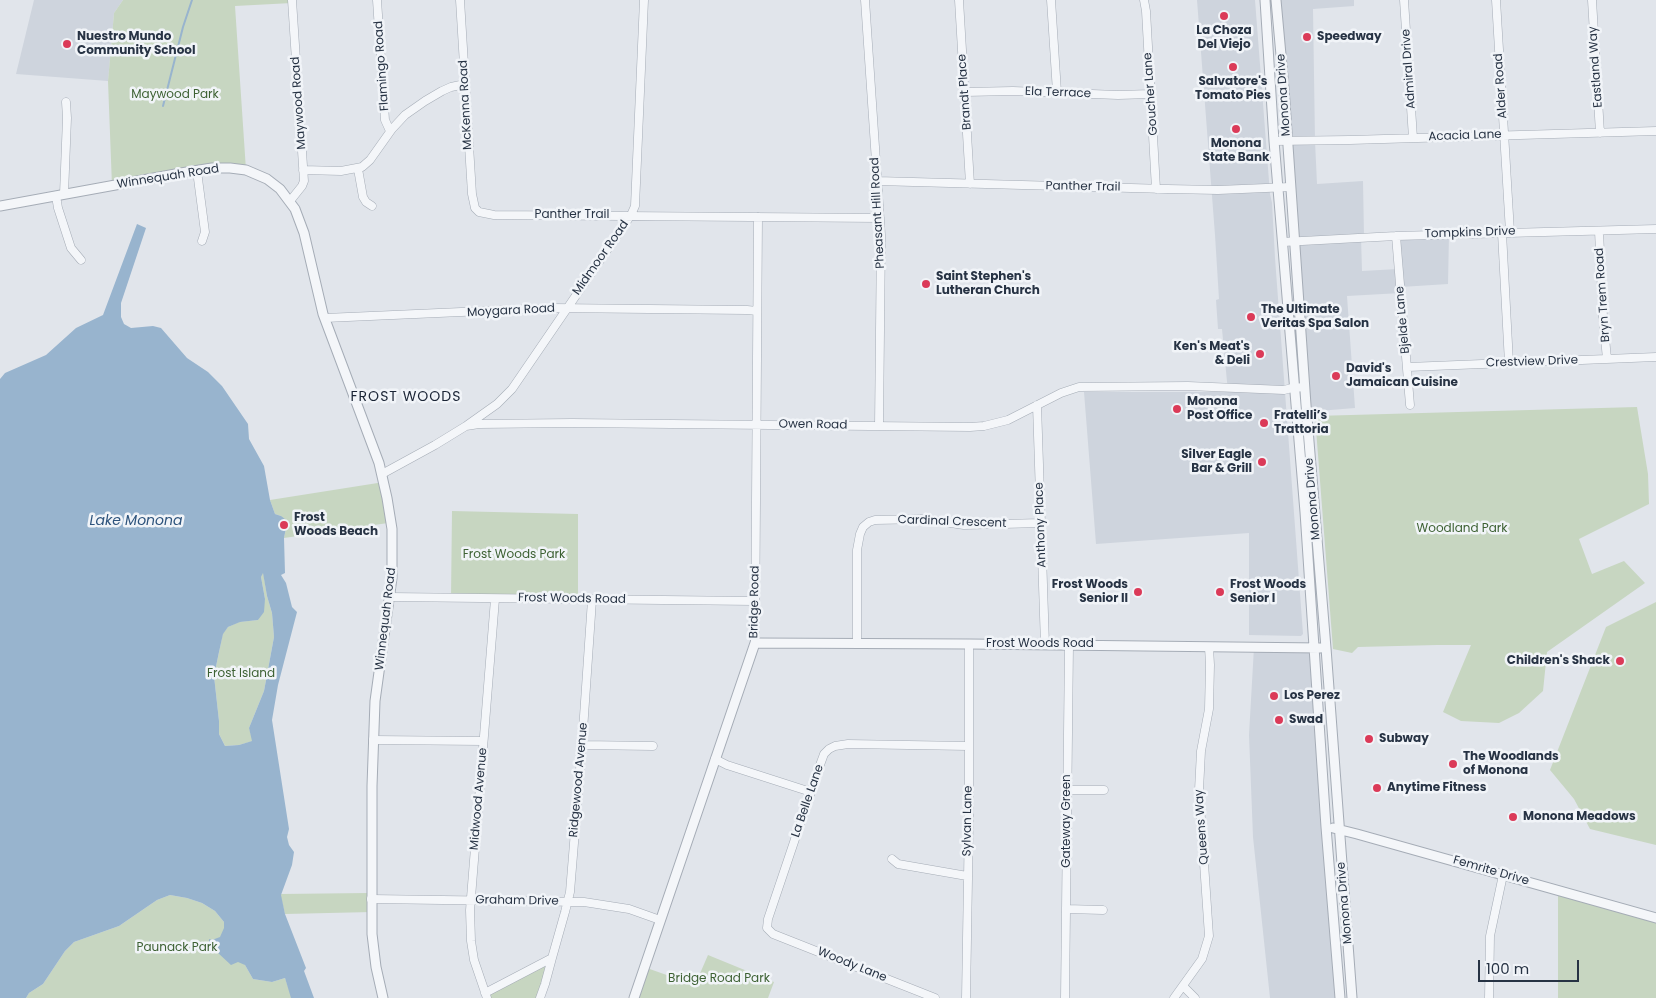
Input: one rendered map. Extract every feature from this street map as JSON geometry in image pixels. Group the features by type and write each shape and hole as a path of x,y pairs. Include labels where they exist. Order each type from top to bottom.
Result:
{"street":[{"name":"Maywood Road","path":"290,200 302,186 303,170 292,0"},
{"name":"Flamingo Road","path":"378,0 385,120 390,131"},
{"name":"McKenna Road","path":"460,0 472,194 473,203 477,209"},
{"name":"Midmoor Road","path":"466,426 497,404 512,388 632,215 635,206 644,0"},
{"name":"Pheasant Hill Road","path":"865,0 881,244 879,426"},
{"name":"Brandt Place","path":"959,0 970,184"},
{"path":"1051,0 1057,92"},
{"name":"Goucher Lane","path":"1144,0 1156,189"},
{"name":"Monona Drive","path":"1265,0 1274,141 1315,648 1326,827 1340,998"},
{"name":"Monona Drive","path":"1276,0 1352,998"},
{"name":"Admiral Drive","path":"1404,0 1413,138"},
{"name":"Alder Road","path":"1496,0 1504,135 1509,363"},
{"name":"Eastland Way","path":"1592,0 1600,133"},
{"path":"303,170 341,171 358,169 370,160 390,131 405,115 432,96 451,87 465,84"},
{"name":"Ela Terrace","path":"965,92 1151,94"},
{"path":"66,102 68,118 58,208 71,248 81,260"},
{"name":"Acacia Lane","path":"1274,141 1656,132"},
{"name":"Winnequah Road","path":"0,206 212,168 230,168 246,170 275,184 290,200 295,209 303,228 318,297 376,453 382,474 392,529 393,570 375,701 373,740 372,934 383,998"},
{"path":"358,169 364,200 372,206"},
{"path":"197,171 204,232 202,240"},
{"name":"Panther Trail","path":"877,182 1212,190 1290,187"},
{"name":"Panther Trail","path":"477,209 484,214 494,215 880,218"},
{"name":"Bridge Road","path":"634,998 754,643 758,217"},
{"name":"Tompkins Drive","path":"1283,242 1506,232 1656,229"},
{"name":"Bryn Trem Road","path":"1599,230 1607,359"},
{"name":"Bjelde Lane","path":"1396,236 1410,405"},
{"name":"Moygara Road","path":"325,318 566,309 747,310 758,312"},
{"name":"Crestview Drive","path":"1408,367 1656,358"},
{"name":"Owen Road","path":"382,474 466,426 489,424 983,426 1008,420 1061,393 1079,387 1305,387"},
{"name":"Midmoor Road","path":"489,424 497,404"},
{"name":"Anthony Place","path":"1038,405 1044,644"},
{"name":"Cardinal Crescent","path":"857,643 858,541 863,527 868,522 875,520 924,519 964,525 1040,523"},
{"name":"Frost Woods Road","path":"390,597 754,601"},
{"name":"Midwood Avenue","path":"486,995 474,960 471,941 471,900 495,598"},
{"name":"Ridgewood Avenue","path":"540,998 568,901 582,745 592,600"},
{"name":"Frost Woods Road","path":"754,643 1069,644 1326,648"},
{"name":"Sylvan Lane","path":"966,998 969,644"},
{"name":"Gateway Green","path":"1065,998 1069,644"},
{"name":"Queens Way","path":"1174,998 1202,959 1209,936 1200,790 1201,751 1208,709 1210,666 1208,647"},
{"path":"373,740 483,741"},
{"name":"La Belle Lane","path":"769,930 767,928 768,919 824,754 835,746 848,744 968,746"},
{"path":"582,745 653,746"},
{"path":"715,759 727,765 811,792"},
{"path":"1067,790 1104,790"},
{"name":"Femrite Drive","path":"1326,827 1339,829 1656,918"},
{"path":"892,859 898,864 967,876"},
{"path":"1489,998 1490,936 1503,875"},
{"name":"Graham Drive","path":"371,899 568,901 622,907 660,920"},
{"path":"1066,909 1103,910"},
{"name":"Woody Lane","path":"769,930 773,934 935,998"},
{"path":"486,995 552,958"},
{"path":"1183,986 1194,998"}],"shaded area":[{"name":"Nuestro Mundo Community School","path":"34,0 123,0 114,13 108,81 16,74"},
{"path":"1197,0 1255,0 1272,203 1303,634 1301,636 1249,635 1249,533 1096,544 1084,392 1228,392 1222,329 1218,329 1216,300 1219,299 1215,235"},
{"path":"1276,0 1354,0 1354,6 1313,9 1315,141 1317,184 1363,181 1364,237 1361,237 1362,271 1398,269 1396,236 1449,234 1448,284 1401,287 1401,293 1347,296 1355,408 1306,412"},
{"path":"1254,647 1315,648 1340,998 1270,998 1253,837 1249,735"}],"green space":[{"name":"Maywood Park","path":"123,0 292,0 292,3 235,6 246,170 230,168 112,186 108,81 114,13"},
{"name":"Woodland Park","path":"1637,407 1648,474 1649,504 1579,539 1592,574 1624,561 1645,583 1547,652 1543,691 1519,713 1499,723 1461,721 1443,712 1471,645 1358,647 1352,653 1333,649 1315,416"},
{"path":"384,482 388,523 284,538 286,528 281,516 275,514 270,500"},
{"name":"Frost Woods Park","path":"452,511 578,514 578,600 451,598"},
{"name":"Frost Island","path":"263,571 272,613 274,637 264,691 249,728 253,741 225,746 219,734 214,676 223,633 228,627 239,622 258,620 265,599 261,577"},
{"path":"1656,602 1656,845 1590,829 1574,799 1550,770 1606,627"},
{"path":"368,893 372,912 285,914 280,894"},
{"name":"Paunack Park","path":"170,895 202,903 215,911 224,922 224,928 253,979 272,982 285,978 292,998 26,998 29,993 43,984 65,951 74,942 119,926 157,900"},
{"path":"1558,895 1656,919 1656,998 1558,998"},
{"name":"Bridge Road Park","path":"708,955 774,982 768,998 634,998 644,967 695,985"},
{"path":"552,958 540,998 487,998 485,993"}],"water":[{"name":"Lake Monona","path":"137,224 146,228 121,303 121,317 124,324 131,328 153,326 161,328 187,358 208,372 222,386 248,424 249,439 264,466 270,500 275,514 290,523 286,528 284,538 285,573 281,575 286,583 292,607 297,612 278,685 272,720 289,829 287,837 289,845 294,852 292,865 281,895 285,914 306,968 304,971 314,998 291,998 285,978 272,982 253,979 245,965 238,962 231,965 217,952 209,941 209,939 212,940 220,937 224,928 224,922 215,911 202,903 170,895 157,900 119,926 74,942 65,951 43,984 29,993 26,998 0,998 0,379 5,373 46,355 76,328 103,315","holes":["263,573 272,613 274,637 264,691 249,728 252,741 239,745 225,746 219,734 214,676 223,634 228,627 240,622 258,620 264,612 265,599 261,577"]}],"waterway":[{"path":"163,106 183,27 192,0"}],"place":[{"name":"La Choza Del Viejo","path":"1224,16"},
{"name":"Speedway","path":"1307,37"},
{"name":"Nuestro Mundo Community School","path":"67,44"},
{"name":"Salvatore's Tomato Pies","path":"1233,67"},
{"name":"Monona State Bank","path":"1236,129"},
{"name":"Saint Stephen's Lutheran Church","path":"926,284"},
{"name":"The Ultimate Veritas Spa Salon","path":"1251,317"},
{"name":"Ken's Meat's & Deli","path":"1260,354"},
{"name":"David's Jamaican Cuisine","path":"1336,376"},
{"name":"Monona Post Office","path":"1177,409"},
{"name":"Fratelli’s Trattoria","path":"1264,423"},
{"name":"Silver Eagle Bar & Grill","path":"1262,462"},
{"name":"Frost Woods Beach","path":"284,525"},
{"name":"Frost Woods Senior II","path":"1138,592"},
{"name":"Frost Woods Senior I","path":"1220,592"},
{"name":"Children's Shack","path":"1620,661"},
{"name":"Los Perez","path":"1274,696"},
{"name":"Swad","path":"1279,720"},
{"name":"Subway","path":"1369,739"},
{"name":"The Woodlands of Monona","path":"1453,764"},
{"name":"Anytime Fitness","path":"1377,788"},
{"name":"Monona Meadows","path":"1513,817"}],"district":[{"name":"FROST WOODS","path":"406,397"}]}
